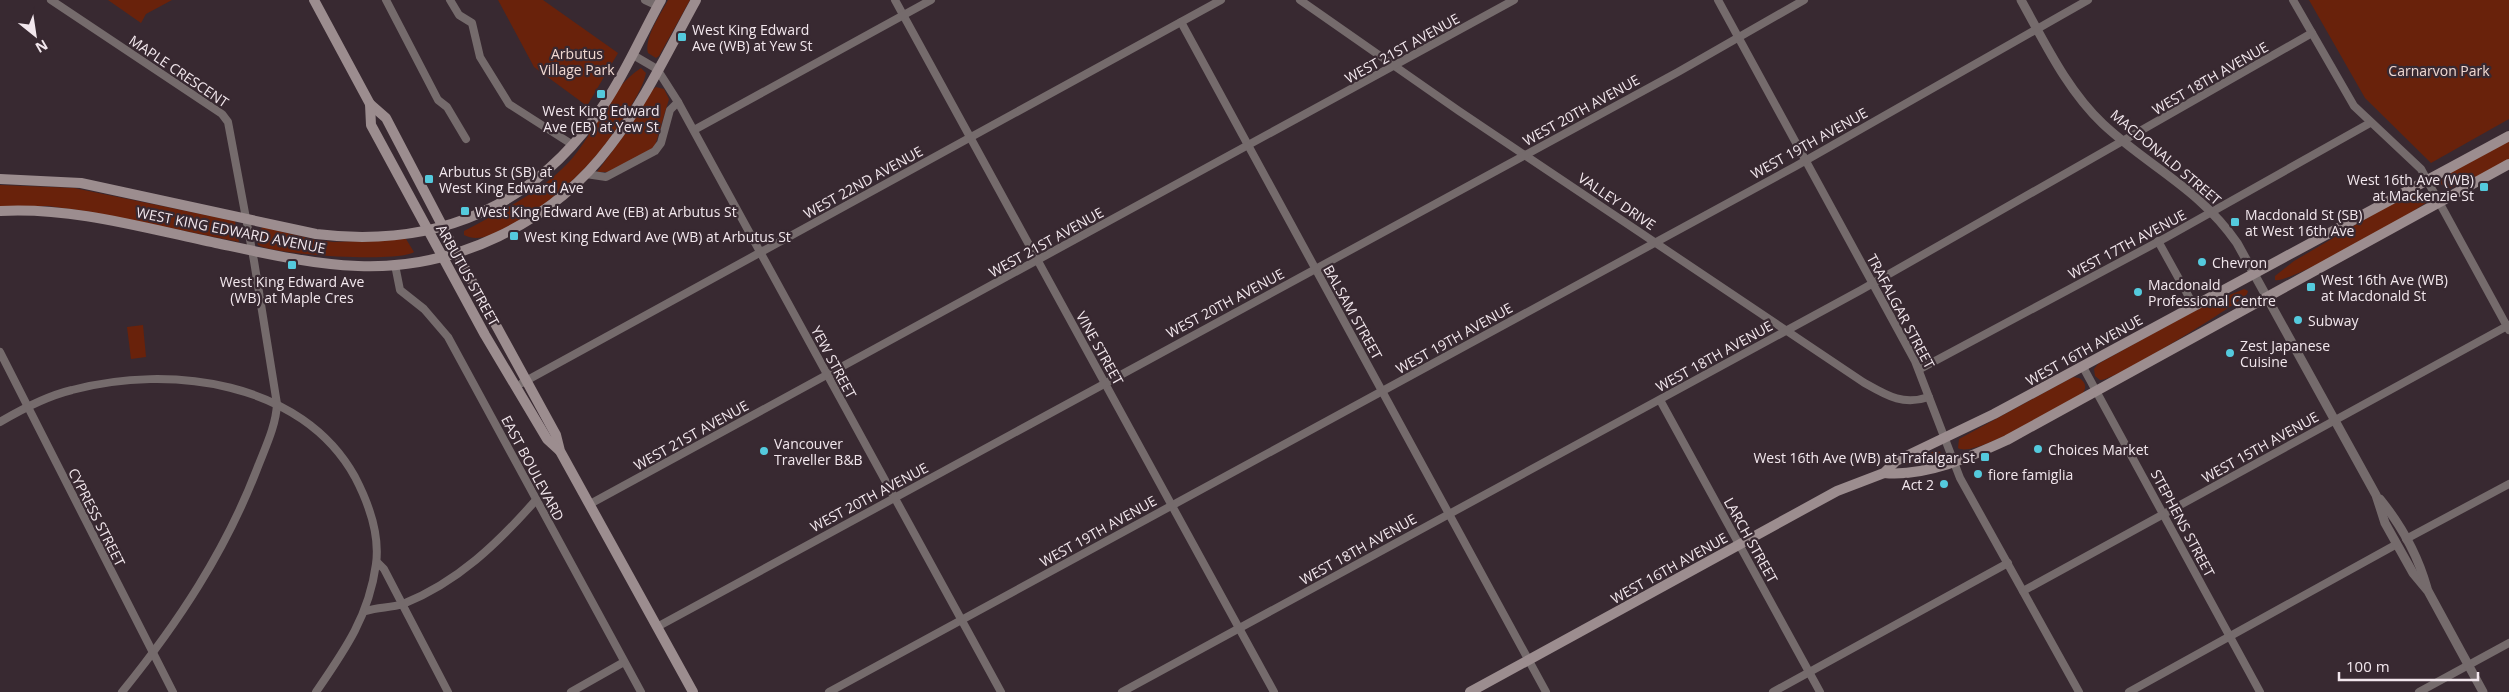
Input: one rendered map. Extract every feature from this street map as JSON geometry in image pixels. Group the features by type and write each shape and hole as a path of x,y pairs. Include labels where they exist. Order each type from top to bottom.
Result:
{"main road":[{"name":"ARBUTUS STREET","path":"314,0 370,104 386,118 442,226 556,435 560,451 693,692"},
{"name":"WEST KING EDWARD AVENUE","path":"0,211 26,210 76,213 252,251 329,264 360,266 395,265 456,252 482,244 519,226 552,204 586,174 625,126 696,0"},
{"name":"WEST KING EDWARD AVENUE","path":"0,179 81,183 245,217 316,234 340,237 377,237 442,226 485,212 515,196 545,174 573,145 606,102 633,55 659,3"},
{"name":"ARBUTUS STREET","path":"370,104 370,125 516,386 548,439 560,451"},
{"name":"WEST 16TH AVENUE","path":"1470,692 1837,491 1884,473 1896,461 1945,439 2083,367 2254,272 2509,136"},
{"name":"WEST 16TH AVENUE","path":"1884,473 1900,474 1954,461 2007,440 2509,164"}],"street":[{"name":"MAPLE CRESCENT","path":"51,0 222,114 231,129 277,404"},
{"path":"386,0 438,100 447,107 466,139"},
{"path":"450,0 459,15 472,23 480,57 509,104 573,145"},
{"path":"645,0 659,3"},
{"name":"VINE STREET","path":"895,0 1274,692"},
{"path":"694,130 931,0"},
{"name":"WEST 22ND AVENUE","path":"516,386 1222,0"},
{"name":"VALLEY DRIVE","path":"1300,0 1394,66 1788,330 1862,382 1890,397 1914,402 1929,396"},
{"name":"WEST 21ST AVENUE","path":"590,504 1514,0"},
{"name":"TRAFALGAR STREET","path":"1718,0 1920,369 1960,478 2008,563 2075,691"},
{"name":"WEST 20TH AVENUE","path":"656,627 1526,154 1804,0"},
{"name":"MACDONALD STREET","path":"2021,0 2073,88 2103,124 2190,191 2212,211 2228,230 2268,297 2376,495 2394,517 2422,568 2428,591"},
{"name":"WEST 19TH AVENUE","path":"830,692 1805,161 2088,0"},
{"path":"2293,0 2354,106 2419,167 2508,327"},
{"name":"BALSAM STREET","path":"1181,22 1546,692"},
{"name":"WEST 18TH AVENUE","path":"1122,692 1872,284 2312,33"},
{"name":"YEW STREET","path":"633,55 657,69 678,102 1000,692"},
{"path":"586,174 606,177 655,151 660,143 670,110 678,102"},
{"name":"WEST 17TH AVENUE","path":"1920,369 2158,241 2370,123"},
{"path":"2158,241 2194,306"},
{"name":"EAST BOULEVARD","path":"395,265 400,290 424,309 448,337 641,692"},
{"name":"WEST 15TH AVENUE","path":"2023,591 2508,327"},
{"name":"CYPRESS STREET","path":"0,352 173,692"},
{"name":"STEPHENS STREET","path":"2083,367 2260,692"},
{"path":"0,422 28,407 71,390 116,382 169,380 201,382 235,389 289,410 323,434 345,460 369,508 377,562 366,611 354,637 316,692"},
{"name":"LARCH STREET","path":"1660,400 1820,692"},
{"path":"122,692 178,620 214,563 249,490 267,446 276,415 277,404"},
{"path":"2406,539 2509,484"},
{"name":"MACDONALD STREET","path":"2376,495 2385,523 2413,573 2428,591 2484,692"},
{"path":"366,611 403,604 440,586 466,569 499,541 536,500"},
{"path":"2129,692 2397,544"},
{"path":"377,562 384,569 448,692"},
{"path":"1773,692 2008,563"},
{"path":"2419,692 2509,643"},
{"path":"571,692 624,662"}],"green space":[{"path":"108,0 172,0 146,14 141,23"},
{"name":"Arbutus Village Park","path":"498,0 543,0 618,53 587,106 534,67"},
{"path":"668,0 690,0 659,56 656,58 648,53 648,40"},
{"name":"Carnarvon Park","path":"2309,0 2509,0 2509,119 2431,163 2365,98"},
{"path":"641,68 646,73 645,78 628,111 604,146 576,177 543,204 507,227 481,238 464,235 464,231 520,201 558,173 578,151 619,88"},
{"path":"656,87 664,89 669,99 655,146 609,172 597,172 630,127 651,91"},
{"path":"2509,139 2509,160 2478,177 2450,188 2440,184 2441,180 2464,163"},
{"path":"0,185 74,188 235,221 239,242 91,212 48,206 0,206"},
{"path":"2422,191 2429,195 2428,201 2399,220 2325,261 2284,279 2275,280 2275,276 2294,261 2405,196"},
{"path":"263,227 315,240 334,242 406,239 414,252 386,257 363,257 287,252 258,245 255,234"},
{"path":"2244,289 2248,291 2247,294 2237,302 2148,357 2109,377 2100,380 2095,376 2094,369 2098,364 2201,307"},
{"path":"143,325 146,357 131,359 127,327"},
{"path":"2073,377 2079,378 2084,383 2085,390 2082,394 2018,429 1981,446 1967,449 1958,448 1959,439"},
{"path":"1935,451 1941,452 1932,459 1903,465"}],"place":[{"name":"West King Edward Ave (WB) at Yew St","path":"682,37"},
{"name":"West King Edward Ave (EB) at Yew St","path":"601,94"},
{"name":"Arbutus St (SB) at West King Edward Ave","path":"429,179"},
{"name":"West 16th Ave (WB) at Mackenzie St","path":"2484,187"},
{"name":"West King Edward Ave (EB) at Arbutus St","path":"465,211"},
{"name":"Macdonald St (SB) at West 16th Ave","path":"2235,222"},
{"name":"West King Edward Ave (WB) at Arbutus St","path":"514,236"},
{"name":"Chevron","path":"2202,262"},
{"name":"West King Edward Ave (WB) at Maple Cres","path":"292,265"},
{"name":"West 16th Ave (WB) at Macdonald St","path":"2311,287"},
{"name":"Macdonald Professional Centre","path":"2138,292"},
{"name":"Subway","path":"2298,320"},
{"name":"Zest Japanese Cuisine","path":"2230,353"},
{"name":"Choices Market","path":"2038,449"},
{"name":"Vancouver Traveller B&B","path":"764,451"},
{"name":"West 16th Ave (WB) at Trafalgar St","path":"1985,457"},
{"name":"fiore famiglia","path":"1978,474"},
{"name":"Act 2","path":"1944,484"}]}
